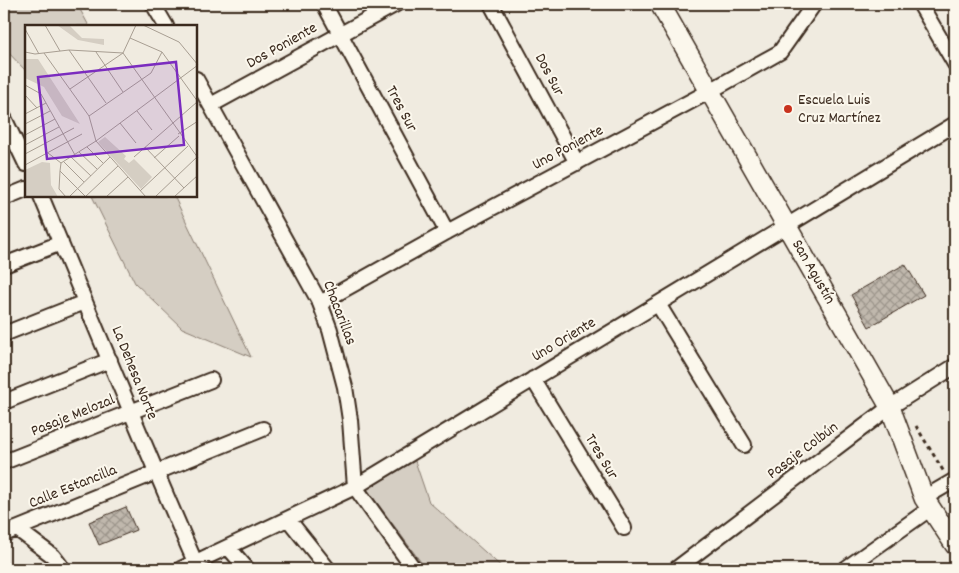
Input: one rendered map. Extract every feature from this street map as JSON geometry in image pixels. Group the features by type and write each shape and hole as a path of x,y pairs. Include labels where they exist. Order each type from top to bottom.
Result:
{"street":[{"path":"153,4 165,25"},
{"name":"Tres Sur","path":"324,4 447,232"},
{"name":"Dos Poniente","path":"211,105 396,4"},
{"name":"Dos Sur","path":"491,4 577,162"},
{"name":"San Agustín","path":"660,4 890,407 927,503 955,545"},
{"name":"Uno Poniente","path":"320,303 780,52 814,4"},
{"path":"920,4 955,64"},
{"name":"Chacarillas","path":"198,82 320,303 330,330 345,387 352,437 355,487"},
{"path":"4,118 25,162"},
{"name":"Uno Oriente","path":"181,569 355,487 955,124"},
{"path":"4,198 25,189"},
{"name":"La Dehesa Norte","path":"42,198 132,411 155,472 195,562"},
{"path":"4,265 60,243"},
{"path":"4,334 86,302"},
{"path":"658,304 744,445"},
{"path":"4,402 110,360"},
{"name":"Pasaje Colbún","path":"682,567 890,407 955,366"},
{"name":"Tres Sur","path":"533,379 624,528"},
{"name":"Pasaje Melozal","path":"4,462 211,380"},
{"name":"Calle Estancilla","path":"10,531 263,429"},
{"path":"845,569 953,482"},
{"path":"355,487 414,569"},
{"path":"288,519 328,569"},
{"path":"10,531 53,556 63,569"},
{"path":"228,547 247,569"}],"path":[{"path":"916,424 953,482"}],"shaded area":[{"path":"4,4 77,4 88,25 25,25 25,70 4,48"},
{"path":"93,198 175,198 251,357 182,328 135,283"},
{"path":"415,461 429,502 504,569 426,569 367,489"}],"building":[{"path":"905,264 924,295 869,327 851,295"},
{"path":"126,507 136,530 99,545 89,522"}],"place":[{"name":"Escuela Luis Cruz Martínez","path":"788,109"}]}
